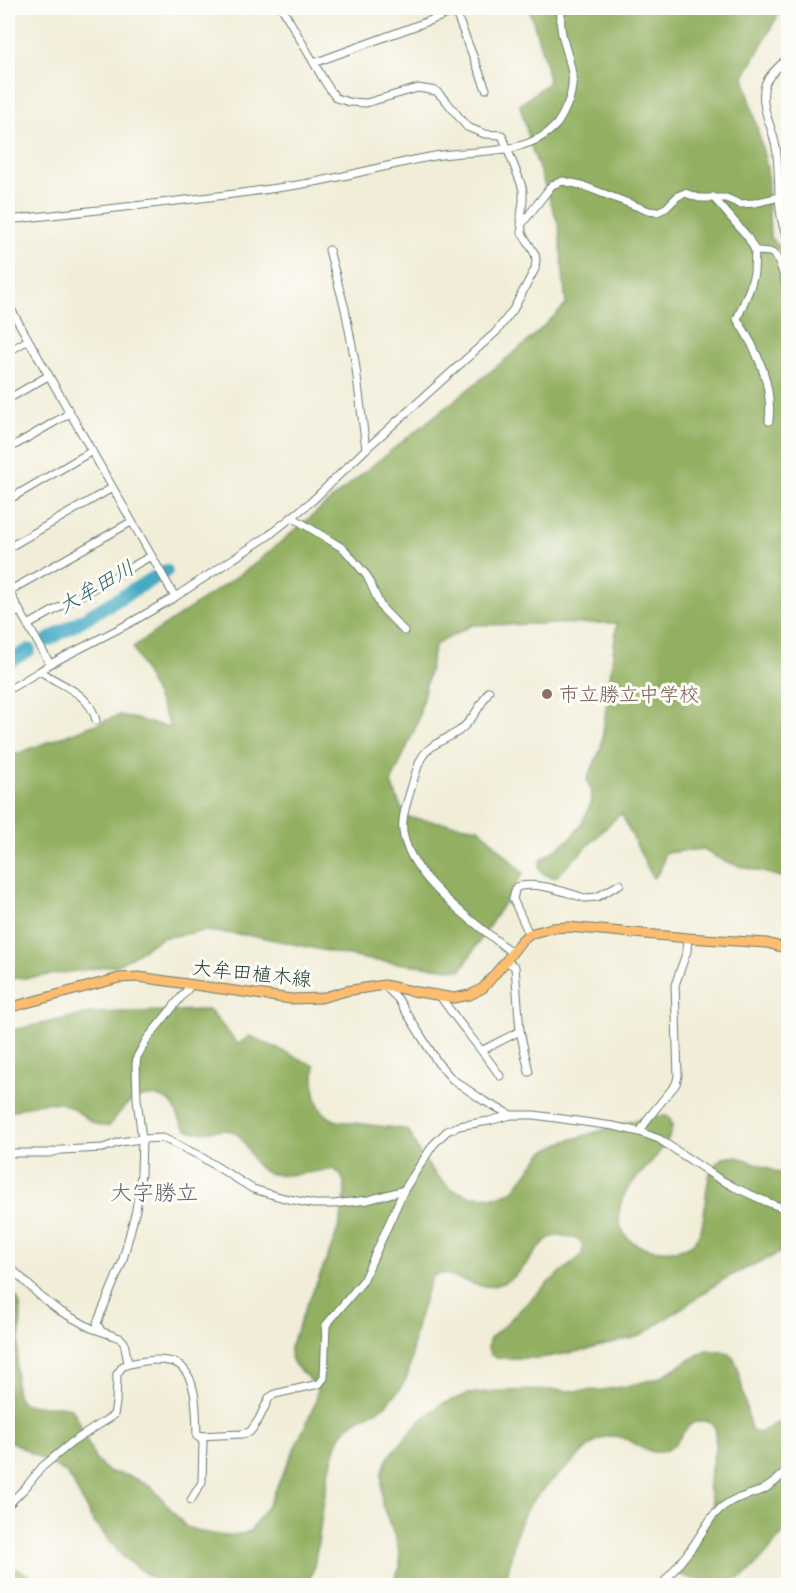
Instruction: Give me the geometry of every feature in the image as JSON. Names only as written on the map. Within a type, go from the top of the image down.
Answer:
[{"type":"main road","points":[[530,934],[552,928],[568,927],[767,943],[789,949]]},
{"type":"main road","name":"大牟田植木線","points":[[8,1008],[119,978],[138,976],[291,999],[321,998],[345,991],[384,985],[454,998],[470,995],[483,988],[521,941],[530,934]]},
{"type":"street","points":[[8,690],[50,664],[175,597],[292,517],[496,332],[512,312],[535,270],[535,254],[522,233],[523,190],[502,135],[485,134],[467,127],[436,91],[418,88],[366,103],[349,102],[336,98],[282,8]]},
{"type":"street","points":[[8,220],[296,186],[437,156],[508,149],[530,142],[556,125],[571,96],[572,67],[562,41],[562,8]]},
{"type":"street","points":[[314,63],[455,9],[486,89]]},
{"type":"street","points":[[789,57],[767,80],[764,105],[776,147],[782,223],[789,238]]},
{"type":"street","points":[[521,225],[552,185],[563,181],[581,185],[649,212],[657,212],[666,208],[678,196],[685,193],[699,198],[726,198],[740,204],[780,197]]},
{"type":"street","points":[[713,197],[747,236],[755,250],[754,273],[737,318],[762,366],[769,388],[769,422]]},
{"type":"street","points":[[329,250],[345,309],[355,361],[366,449]]},
{"type":"street","points":[[755,250],[771,252],[775,256],[782,270],[789,298]]},
{"type":"street","points":[[8,304],[175,597]]},
{"type":"street","points":[[8,352],[28,340]]},
{"type":"street","points":[[8,399],[48,376]]},
{"type":"street","points":[[8,449],[65,416],[69,411]]},
{"type":"street","points":[[8,500],[92,451]]},
{"type":"street","points":[[8,548],[112,488]]},
{"type":"street","points":[[292,517],[344,549],[367,576],[381,607],[404,631]]},
{"type":"street","points":[[50,664],[8,590],[131,522]]},
{"type":"street","points":[[28,625],[151,556]]},
{"type":"street","points":[[8,617],[19,611]]},
{"type":"street","points":[[40,671],[78,693],[94,713],[96,720]]},
{"type":"street","points":[[489,691],[467,724],[432,746],[422,757],[403,819],[404,836],[410,853],[427,879],[439,893],[509,957],[515,967],[520,1031],[529,1072]]},
{"type":"street","points":[[530,934],[513,899],[516,887],[542,886],[591,898],[620,884]]},
{"type":"street","points":[[640,1132],[676,1084],[678,1076],[675,985],[687,951],[688,938]]},
{"type":"street","points":[[101,1331],[97,1323],[122,1263],[136,1210],[141,1174],[142,1139],[137,1098],[137,1057],[147,1040],[191,985]]},
{"type":"street","points":[[384,985],[398,999],[438,1063],[452,1079],[484,1101],[511,1114]]},
{"type":"street","points":[[440,996],[456,1020],[483,1050],[500,1076]]},
{"type":"street","points":[[483,1050],[520,1031]]},
{"type":"street","points":[[197,1436],[250,1432],[269,1398],[275,1394],[319,1384],[324,1378],[326,1325],[363,1281],[404,1190],[433,1145],[447,1131],[459,1126],[489,1121],[511,1114],[613,1126],[640,1132],[659,1138],[734,1187],[789,1210]]},
{"type":"street","points":[[8,1153],[49,1153],[61,1150],[103,1148],[120,1142],[163,1138],[198,1155],[253,1190],[302,1202],[333,1204],[368,1200],[404,1190]]},
{"type":"street","points":[[8,1265],[58,1310],[91,1328],[120,1338],[124,1342],[128,1364]]},
{"type":"street","points":[[8,1505],[42,1467],[71,1443],[114,1415],[117,1374],[123,1365],[139,1361],[166,1360],[182,1366],[190,1380],[196,1403],[197,1436],[203,1441],[202,1482],[191,1500]]},
{"type":"street","points":[[662,1586],[712,1517],[722,1507],[733,1500],[763,1490],[789,1468]]},
{"type":"green space","points":[[529,8],[782,8],[744,77],[767,167],[770,237],[788,256],[788,879],[733,864],[703,849],[664,853],[662,867],[653,878],[621,813],[556,877],[542,873],[541,860],[571,838],[581,825],[592,801],[587,780],[601,748],[617,623],[472,625],[435,645],[417,724],[391,783],[405,817],[479,828],[523,873],[461,970],[369,960],[256,936],[204,931],[161,938],[118,965],[8,979],[8,757],[120,715],[171,728],[133,647],[252,566],[368,469],[525,344],[566,305],[559,226],[531,146],[520,105],[549,82]]},
{"type":"green space","points":[[209,1010],[238,1044],[250,1036],[315,1066],[316,1099],[323,1112],[329,1117],[337,1121],[404,1129],[410,1133],[420,1155],[437,1176],[451,1189],[470,1196],[497,1197],[512,1192],[543,1152],[560,1143],[649,1116],[667,1116],[672,1123],[671,1133],[666,1143],[632,1183],[621,1202],[620,1223],[629,1239],[647,1248],[660,1250],[681,1249],[696,1240],[701,1228],[711,1172],[717,1162],[734,1157],[788,1176],[788,1249],[726,1278],[640,1336],[541,1358],[496,1358],[490,1354],[489,1340],[548,1283],[581,1256],[583,1249],[578,1240],[567,1236],[549,1238],[515,1276],[497,1285],[479,1286],[454,1276],[438,1274],[434,1276],[428,1286],[417,1323],[405,1381],[385,1405],[346,1429],[337,1444],[327,1480],[314,1565],[306,1585],[161,1585],[124,1558],[92,1520],[65,1472],[8,1440],[8,1292],[17,1298],[20,1310],[16,1383],[17,1394],[21,1401],[38,1406],[71,1408],[95,1459],[110,1472],[129,1476],[151,1486],[186,1527],[225,1536],[239,1535],[250,1531],[269,1504],[316,1402],[317,1388],[295,1365],[290,1354],[290,1347],[337,1230],[345,1191],[342,1177],[332,1169],[288,1175],[271,1174],[264,1171],[256,1164],[237,1134],[225,1130],[199,1132],[187,1129],[173,1105],[164,1098],[147,1096],[130,1102],[109,1126],[94,1123],[65,1104],[40,1103],[8,1113],[8,1031],[91,1013]]},
{"type":"green space","points":[[706,1350],[726,1352],[734,1359],[738,1368],[751,1431],[759,1433],[788,1417],[788,1527],[752,1570],[740,1578],[716,1582],[679,1575],[684,1552],[713,1505],[708,1486],[716,1430],[711,1422],[701,1421],[689,1426],[671,1448],[664,1451],[644,1449],[625,1439],[612,1436],[601,1438],[589,1446],[542,1490],[526,1510],[516,1537],[505,1585],[391,1585],[400,1568],[400,1557],[382,1504],[382,1473],[388,1458],[421,1420],[442,1404],[468,1394],[500,1391],[602,1390],[628,1386],[659,1378]]},
{"type":"green space","points":[[8,1565],[50,1585],[8,1585]]},
{"type":"waterway","name":"大牟田川","points":[[48,640],[166,571]]},
{"type":"waterway","name":"大牟田川","points":[[8,662],[29,650]]},
{"type":"place","name":"市立勝立中学校","points":[[547,694]]},
{"type":"district","name":"大字勝立","points":[[154,1192]]}]
